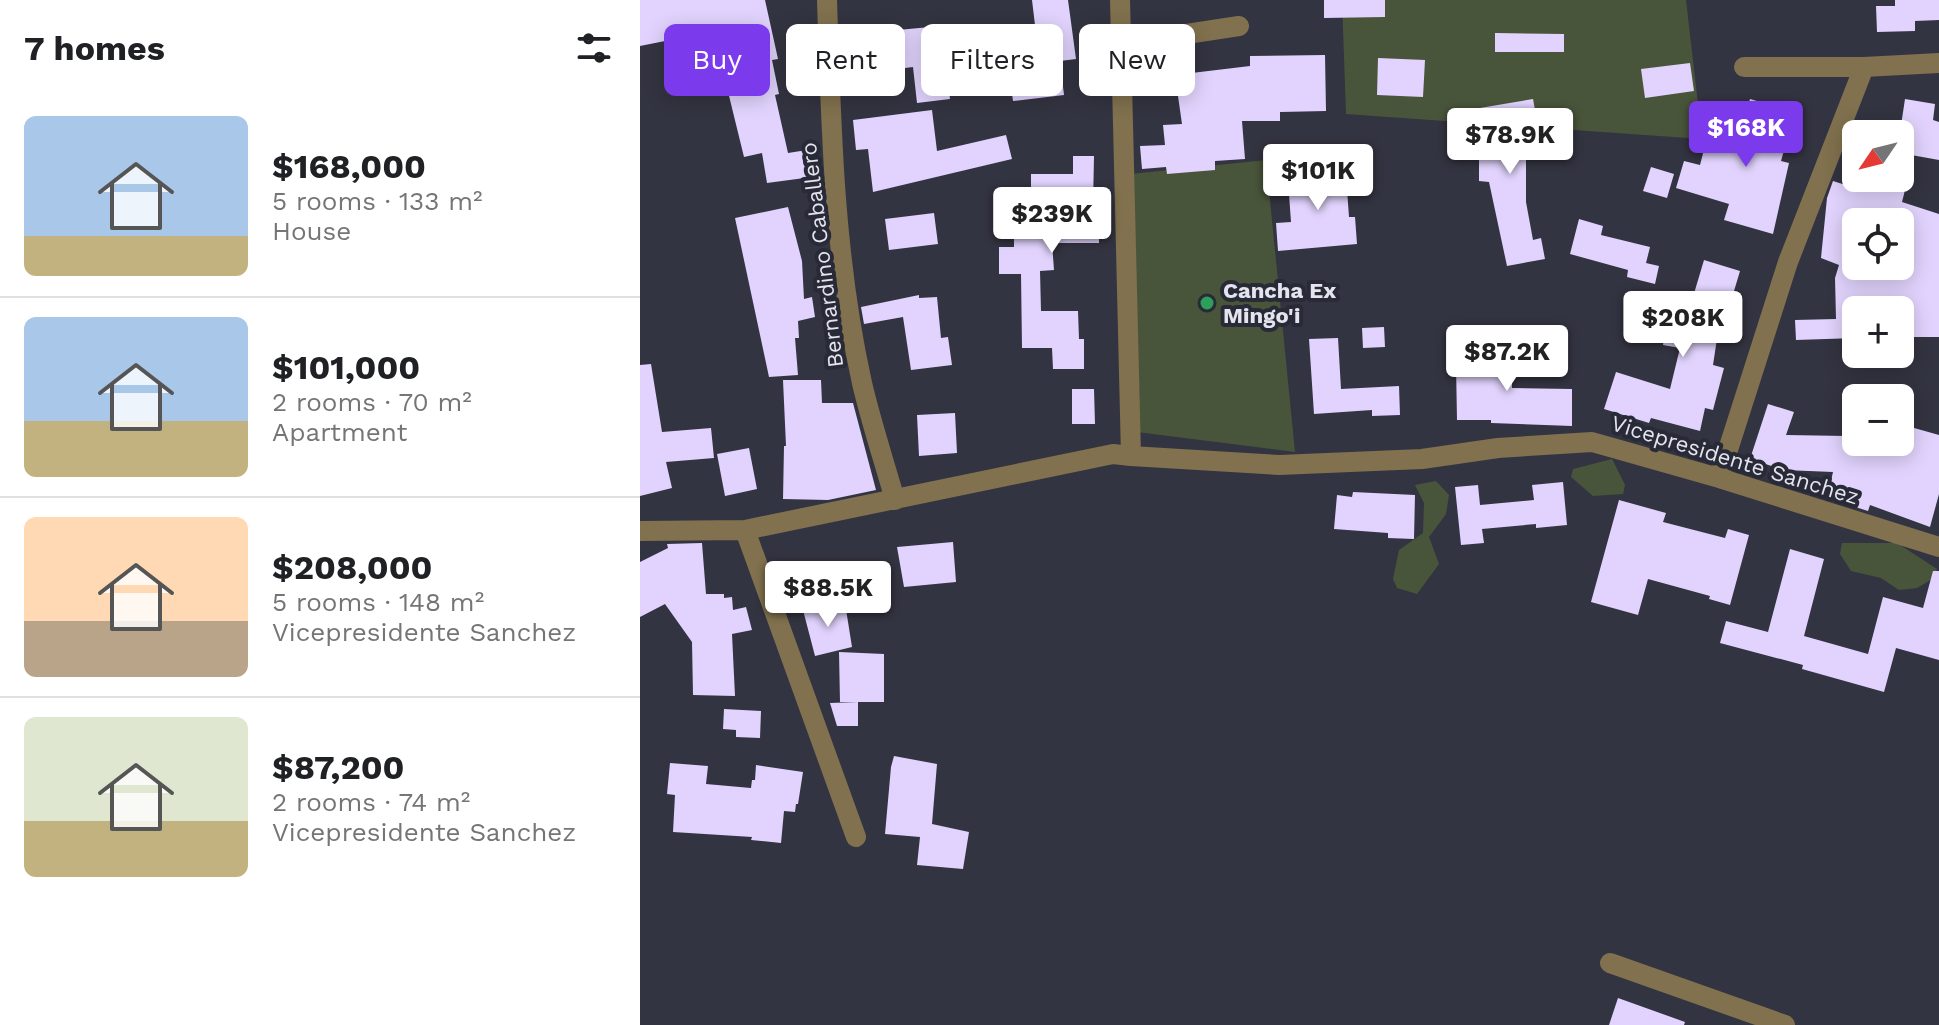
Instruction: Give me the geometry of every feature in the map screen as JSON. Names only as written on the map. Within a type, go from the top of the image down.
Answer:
[{"type":"street","name":"Bernardino Caballero","points":[[827,0],[832,164],[847,298],[862,383],[895,500]]},
{"type":"street","points":[[1120,0],[1121,24]]},
{"type":"street","points":[[1195,33],[1239,26]]},
{"type":"street","points":[[1744,67],[1864,67],[1939,63]]},
{"type":"street","points":[[1719,478],[1788,262],[1864,67]]},
{"type":"street","points":[[1122,96],[1131,456]]},
{"type":"street","name":"Vicepresidente Sanchez","points":[[640,531],[745,530],[1113,454],[1279,465],[1448,457],[1498,448],[1592,442],[1939,547]]},
{"type":"street","points":[[745,530],[856,837]]},
{"type":"street","points":[[1610,963],[1785,1025]]},
{"type":"green space","points":[[1342,0],[1686,0],[1702,139],[1346,114]]},
{"type":"green space","name":"Cancha Ex Mingo'i","points":[[1266,160],[1295,452],[1137,432],[1131,174]]},
{"type":"green space","points":[[1612,459],[1625,485],[1623,494],[1593,496],[1571,477],[1573,469]]},
{"type":"green space","points":[[1436,481],[1449,495],[1446,514],[1429,537],[1439,564],[1417,594],[1397,588],[1393,579],[1399,550],[1423,533],[1424,503],[1415,485]]},
{"type":"green space","points":[[1842,543],[1897,543],[1937,569],[1934,578],[1917,588],[1899,590],[1881,578],[1851,571],[1840,554]]},
{"type":"building","points":[[640,0],[765,0],[778,59],[772,60],[779,94],[775,95],[788,153],[807,150],[812,177],[767,183],[762,153],[744,157],[729,96],[770,96],[770,24],[664,24],[664,41],[640,46]]},
{"type":"building","points":[[1032,0],[1068,0],[1076,59],[1063,61],[1063,24],[1035,24]]},
{"type":"building","points":[[1324,0],[1385,0],[1385,17],[1324,18]]},
{"type":"building","points":[[1895,0],[1939,0],[1939,20],[1915,21],[1915,31],[1877,32],[1876,6],[1895,6]]},
{"type":"building","points":[[921,28],[921,96],[950,96],[950,99],[917,103],[913,67],[905,68],[905,29]]},
{"type":"building","points":[[1495,33],[1564,34],[1564,52],[1495,52]]},
{"type":"building","points":[[1325,55],[1326,111],[1280,112],[1280,121],[1242,121],[1245,159],[1215,161],[1215,170],[1167,174],[1166,167],[1142,169],[1140,146],[1165,145],[1163,125],[1182,124],[1178,96],[1195,96],[1195,73],[1250,66],[1250,56]]},
{"type":"building","points":[[1378,58],[1425,60],[1423,97],[1377,95]]},
{"type":"building","points":[[1690,63],[1694,91],[1645,98],[1641,69]]},
{"type":"building","points":[[1012,96],[1056,96],[1013,101]]},
{"type":"building","points":[[1533,99],[1538,126],[1526,128],[1526,202],[1533,240],[1541,238],[1545,259],[1507,266],[1489,182],[1479,181],[1479,138],[1486,138],[1480,108]]},
{"type":"building","points":[[1750,99],[1795,112],[1781,161],[1789,163],[1773,234],[1724,220],[1729,204],[1676,188],[1684,161],[1700,165],[1706,142],[1735,151]]},
{"type":"building","points":[[1905,99],[1935,104],[1933,120],[1939,122],[1939,160],[1914,156],[1914,120],[1902,120]]},
{"type":"building","points":[[932,110],[937,151],[1006,135],[1012,159],[873,192],[868,149],[856,150],[853,120]]},
{"type":"building","points":[[1073,156],[1094,156],[1093,206],[1099,206],[1099,243],[1052,243],[1054,270],[1040,271],[1041,311],[1078,311],[1079,339],[1084,339],[1084,369],[1053,369],[1052,348],[1022,348],[1021,274],[999,274],[999,247],[1014,247],[1014,207],[1031,207],[1031,174],[1073,174]]},
{"type":"building","points":[[1334,162],[1335,176],[1346,175],[1349,217],[1355,217],[1357,244],[1278,251],[1276,223],[1291,222],[1288,180],[1310,178],[1308,164]]},
{"type":"building","points":[[1651,167],[1674,174],[1667,198],[1643,191]]},
{"type":"building","points":[[1833,181],[1842,184],[1842,192],[1904,192],[1902,202],[1939,214],[1939,337],[1914,337],[1914,296],[1842,296],[1842,338],[1796,340],[1795,320],[1836,319],[1835,278],[1839,265],[1821,258],[1827,198]]},
{"type":"building","points":[[788,207],[802,261],[804,299],[812,297],[815,317],[798,321],[799,338],[795,338],[798,375],[769,377],[735,218]]},
{"type":"building","points":[[934,213],[938,244],[889,250],[885,219]]},
{"type":"building","points":[[1579,219],[1603,226],[1601,235],[1650,247],[1646,263],[1659,266],[1655,284],[1627,277],[1628,270],[1570,254]]},
{"type":"building","points":[[1704,260],[1740,271],[1731,301],[1723,299],[1713,365],[1724,368],[1713,410],[1705,408],[1700,431],[1651,418],[1649,423],[1604,409],[1616,372],[1670,389],[1680,348],[1663,345],[1669,304],[1690,307]]},
{"type":"building","points":[[919,295],[919,298],[937,297],[941,338],[948,337],[952,365],[911,370],[903,317],[864,324],[861,307]]},
{"type":"building","points":[[1384,327],[1385,347],[1363,348],[1362,328]]},
{"type":"building","points":[[1489,335],[1512,335],[1512,388],[1572,389],[1572,426],[1457,420],[1456,365],[1488,364]]},
{"type":"building","points":[[1338,338],[1341,389],[1399,386],[1400,415],[1372,416],[1372,410],[1314,414],[1309,339]]},
{"type":"building","points":[[651,364],[662,432],[711,428],[714,458],[666,462],[672,488],[640,496],[640,365]]},
{"type":"building","points":[[783,380],[821,380],[822,403],[853,403],[876,490],[828,500],[783,499],[786,446]]},
{"type":"building","points":[[1072,389],[1094,389],[1095,424],[1072,424]]},
{"type":"building","points":[[1768,404],[1794,412],[1786,435],[1842,436],[1842,456],[1914,456],[1914,428],[1939,435],[1939,494],[1930,527],[1870,505],[1868,511],[1827,498],[1833,472],[1784,470],[1750,459]]},
{"type":"building","points":[[955,413],[957,453],[919,456],[917,415]]},
{"type":"building","points":[[749,448],[757,489],[725,496],[717,454]]},
{"type":"building","points":[[1563,482],[1567,525],[1536,528],[1536,524],[1482,529],[1484,543],[1461,545],[1455,487],[1478,485],[1480,505],[1534,500],[1532,485]]},
{"type":"building","points":[[1353,492],[1415,495],[1414,539],[1388,538],[1388,533],[1334,529],[1337,495],[1352,497]]},
{"type":"building","points":[[1619,500],[1666,513],[1663,522],[1725,538],[1728,529],[1749,535],[1730,605],[1709,599],[1710,596],[1648,579],[1638,615],[1591,602]]},
{"type":"building","points":[[953,542],[956,582],[904,587],[897,547]]},
{"type":"building","points":[[702,543],[706,594],[732,597],[733,610],[746,607],[752,630],[732,634],[735,696],[693,695],[692,642],[665,604],[640,617],[640,562],[668,548],[667,544]]},
{"type":"building","points":[[1790,549],[1824,559],[1804,636],[1868,654],[1883,597],[1923,608],[1933,571],[1939,571],[1939,660],[1896,648],[1884,692],[1802,669],[1803,665],[1720,643],[1726,621],[1768,632]]},
{"type":"building","points":[[845,603],[852,647],[815,656],[803,610]]},
{"type":"building","points":[[839,652],[884,654],[884,702],[840,702]]},
{"type":"building","points":[[858,702],[858,726],[837,726],[830,703]]},
{"type":"building","points":[[724,709],[761,711],[760,738],[736,737],[736,730],[723,729]]},
{"type":"building","points":[[894,756],[937,764],[932,824],[969,832],[963,869],[917,865],[920,837],[885,834]]},
{"type":"building","points":[[670,763],[708,766],[706,784],[751,788],[756,765],[803,772],[795,812],[784,811],[781,843],[751,840],[752,837],[673,832],[675,795],[667,794]]},
{"type":"building","points":[[1618,998],[1685,1022],[1684,1025],[1609,1025]]},
{"type":"place","name":"Cancha Ex Mingo'i","points":[[1207,303]]}]
